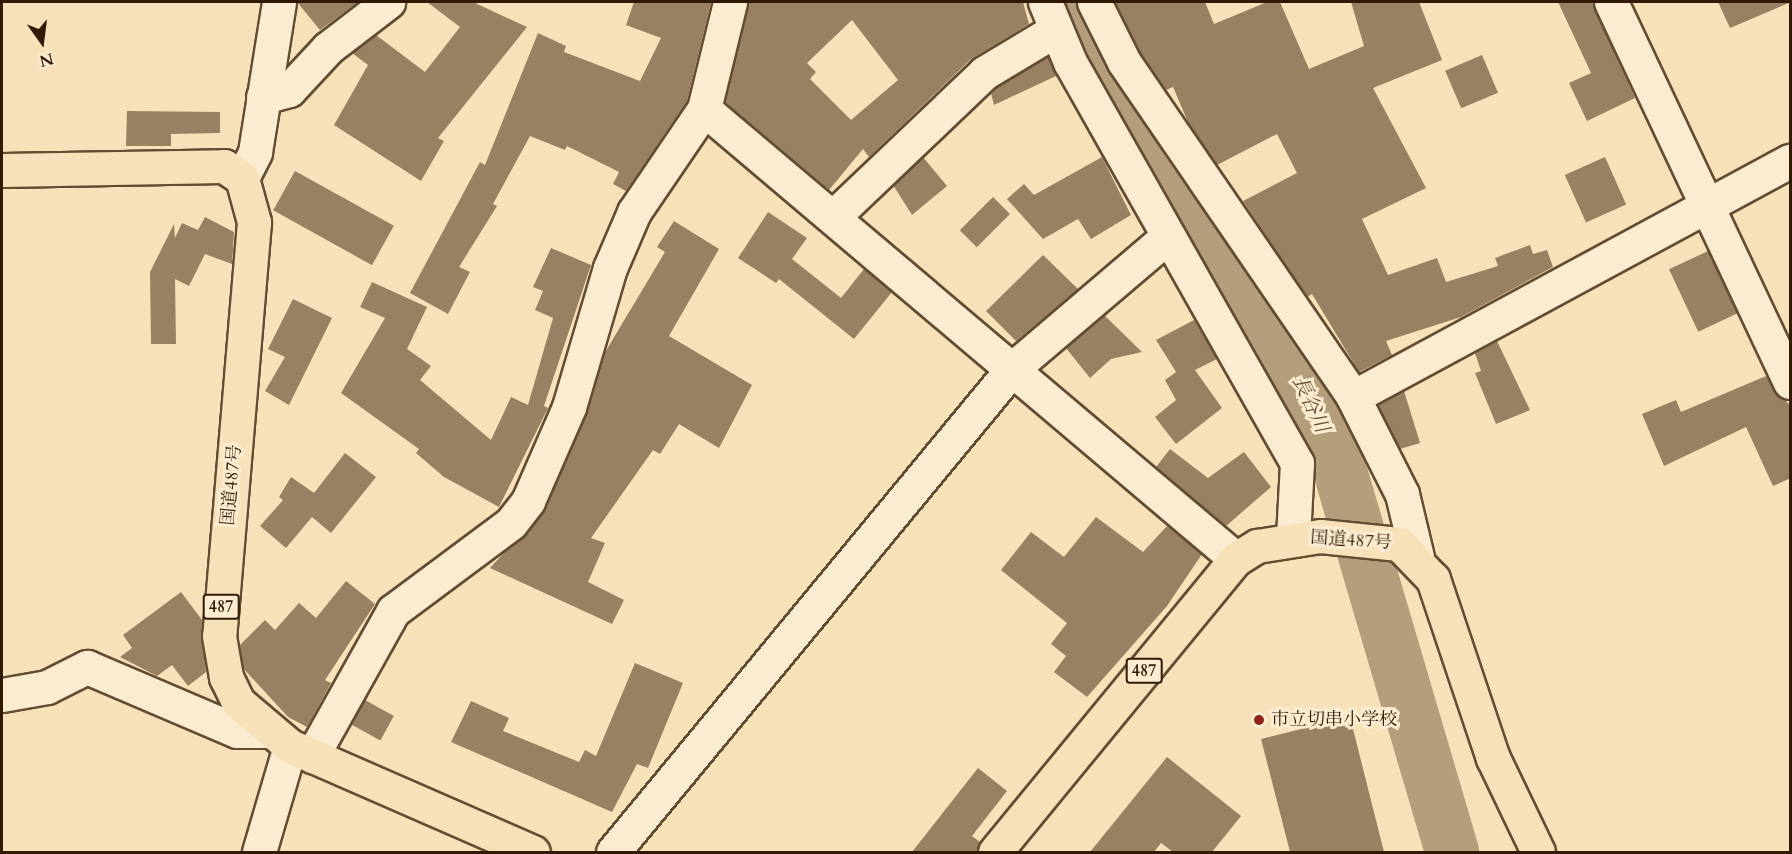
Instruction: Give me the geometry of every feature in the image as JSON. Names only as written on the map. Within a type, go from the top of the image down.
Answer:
[{"type":"highway","points":[[2,170],[224,166],[242,178]]},
{"type":"highway","name":"国道487号","points":[[242,178],[254,222],[219,636],[226,677],[238,702],[290,744],[533,852]]},
{"type":"highway","name":"国道487号","points":[[995,852],[1236,559],[1257,546],[1307,537],[1408,550],[1433,579],[1493,758],[1538,852]]},
{"type":"street","points":[[242,178],[255,152],[279,2]]},
{"type":"street","points":[[263,97],[289,90],[328,48],[388,2]]},
{"type":"street","points":[[259,852],[290,744],[393,611],[511,523],[528,501],[569,407],[610,268],[634,212],[704,109],[730,2]]},
{"type":"street","points":[[1094,2],[1124,62],[1353,397],[1402,494],[1408,550]]},
{"type":"street","points":[[1611,2],[1709,204],[1791,382]]},
{"type":"street","points":[[832,217],[984,73],[1050,16],[1167,237],[1260,390],[1297,463],[1307,537]]},
{"type":"street","points":[[704,109],[1236,559]]},
{"type":"street","points":[[1353,397],[1791,161]]},
{"type":"street","points":[[613,852],[1012,369],[1167,237]]},
{"type":"street","points":[[2,695],[47,687],[87,667],[237,732],[290,744]]},
{"type":"building","points":[[297,2],[358,2],[320,30]]},
{"type":"building","points":[[427,2],[473,2],[527,27],[438,138],[444,141],[421,181],[334,125],[368,65],[352,53],[376,35],[425,72],[460,27]]},
{"type":"building","points":[[634,2],[711,2],[687,101],[626,191],[613,184],[619,172],[567,146],[565,150],[530,136],[493,204],[497,206],[459,267],[470,272],[448,314],[410,293],[480,162],[485,165],[538,33],[566,46],[564,52],[640,81],[661,38],[626,25]]},
{"type":"building","points":[[748,2],[1023,2],[1029,24],[971,59],[869,157],[863,149],[829,190],[725,102]],"holes":[[[852,20],[898,80],[851,120],[810,79],[816,72],[807,63]]]},
{"type":"building","points":[[1115,2],[1205,2],[1214,24],[1267,2],[1280,2],[1309,69],[1364,46],[1351,2],[1419,2],[1442,60],[1373,88],[1426,188],[1362,219],[1388,275],[1437,258],[1446,282],[1498,266],[1495,258],[1530,245],[1533,254],[1547,250],[1553,267],[1461,317],[1386,341],[1392,355],[1359,372],[1312,294],[1307,297],[1243,201],[1297,173],[1277,134],[1217,165],[1188,122],[1173,87],[1166,90],[1140,52]]},
{"type":"building","points":[[1558,2],[1592,2],[1635,98],[1587,121],[1569,83],[1591,73]]},
{"type":"building","points":[[1718,2],[1791,2],[1730,28]]},
{"type":"building","points":[[1482,55],[1498,93],[1461,108],[1445,71]]},
{"type":"building","points":[[1048,57],[1056,76],[994,105],[991,93],[995,88]]},
{"type":"building","points":[[127,111],[220,112],[220,133],[171,134],[171,146],[126,146]]},
{"type":"building","points":[[923,157],[947,186],[912,215],[893,185]]},
{"type":"building","points":[[1102,157],[1131,215],[1091,239],[1078,219],[1043,239],[1007,199],[1024,184],[1034,195]]},
{"type":"building","points":[[1605,157],[1626,205],[1586,222],[1565,175]]},
{"type":"building","points":[[295,171],[394,226],[372,265],[273,210]]},
{"type":"building","points":[[993,197],[1010,214],[977,247],[960,230]]},
{"type":"building","points":[[768,212],[807,238],[792,259],[841,298],[864,269],[892,292],[854,339],[779,279],[776,283],[738,258]]},
{"type":"building","points":[[205,217],[234,232],[232,264],[205,254],[189,286],[175,279],[176,344],[151,344],[150,272],[174,224],[175,238],[182,223],[198,230]]},
{"type":"building","points":[[674,221],[719,249],[669,336],[752,385],[719,448],[679,424],[660,454],[653,450],[591,538],[605,543],[588,582],[624,600],[612,624],[490,568],[545,508],[586,414],[604,354],[665,252],[657,247]]},
{"type":"building","points":[[551,248],[591,265],[544,406],[548,408],[499,507],[444,477],[416,453],[419,449],[341,393],[385,318],[360,307],[372,282],[427,307],[407,349],[431,366],[420,380],[491,440],[511,397],[528,405],[553,318],[535,310],[543,291],[533,287]]},
{"type":"building","points":[[1708,251],[1737,314],[1698,332],[1669,269]]},
{"type":"building","points":[[1043,255],[1078,289],[1016,341],[986,311]]},
{"type":"building","points":[[293,299],[332,318],[289,405],[265,391],[285,357],[268,349]]},
{"type":"building","points":[[1104,315],[1142,352],[1111,359],[1090,378],[1066,348]]},
{"type":"building","points":[[1194,320],[1217,359],[1195,370],[1222,408],[1176,444],[1155,417],[1176,400],[1165,380],[1176,372],[1156,340]]},
{"type":"building","points":[[1497,341],[1530,410],[1496,424],[1475,373],[1481,371],[1475,353]]},
{"type":"building","points":[[1766,376],[1791,407],[1791,478],[1773,486],[1746,427],[1664,466],[1642,414],[1676,400],[1681,412]]},
{"type":"building","points":[[1404,391],[1420,443],[1400,449],[1378,405]]},
{"type":"building","points":[[1170,449],[1208,478],[1244,452],[1271,487],[1226,526],[1156,467]]},
{"type":"building","points":[[345,453],[376,477],[331,533],[312,517],[286,548],[260,526],[283,500],[279,497],[291,477],[314,493]]},
{"type":"building","points":[[1096,517],[1143,552],[1167,526],[1202,554],[1167,606],[1087,697],[1054,672],[1066,656],[1051,644],[1067,623],[1001,570],[1031,532],[1064,557]]},
{"type":"building","points":[[346,581],[375,604],[325,680],[331,683],[307,727],[288,717],[243,668],[240,645],[265,620],[275,630],[299,603],[316,618]]},
{"type":"building","points":[[181,592],[202,620],[206,672],[188,686],[172,665],[157,676],[120,657],[132,648],[123,635]]},
{"type":"building","points":[[635,663],[683,683],[648,768],[637,764],[612,812],[451,742],[471,701],[509,718],[503,731],[579,762],[585,750],[596,756]]},
{"type":"building","points":[[365,700],[394,716],[380,740],[351,724]]},
{"type":"building","points":[[1350,717],[1384,852],[1290,852],[1261,739]]},
{"type":"building","points":[[1167,757],[1241,816],[1212,852],[1173,852],[1161,843],[1154,852],[1090,852]]},
{"type":"building","points":[[978,768],[1007,791],[972,836],[980,842],[977,852],[912,852]]},
{"type":"waterway","name":"長谷川","points":[[1068,2],[1079,30],[1300,377],[1338,464],[1452,852]]},
{"type":"place","name":"市立切串小学校","points":[[1259,720]]}]
